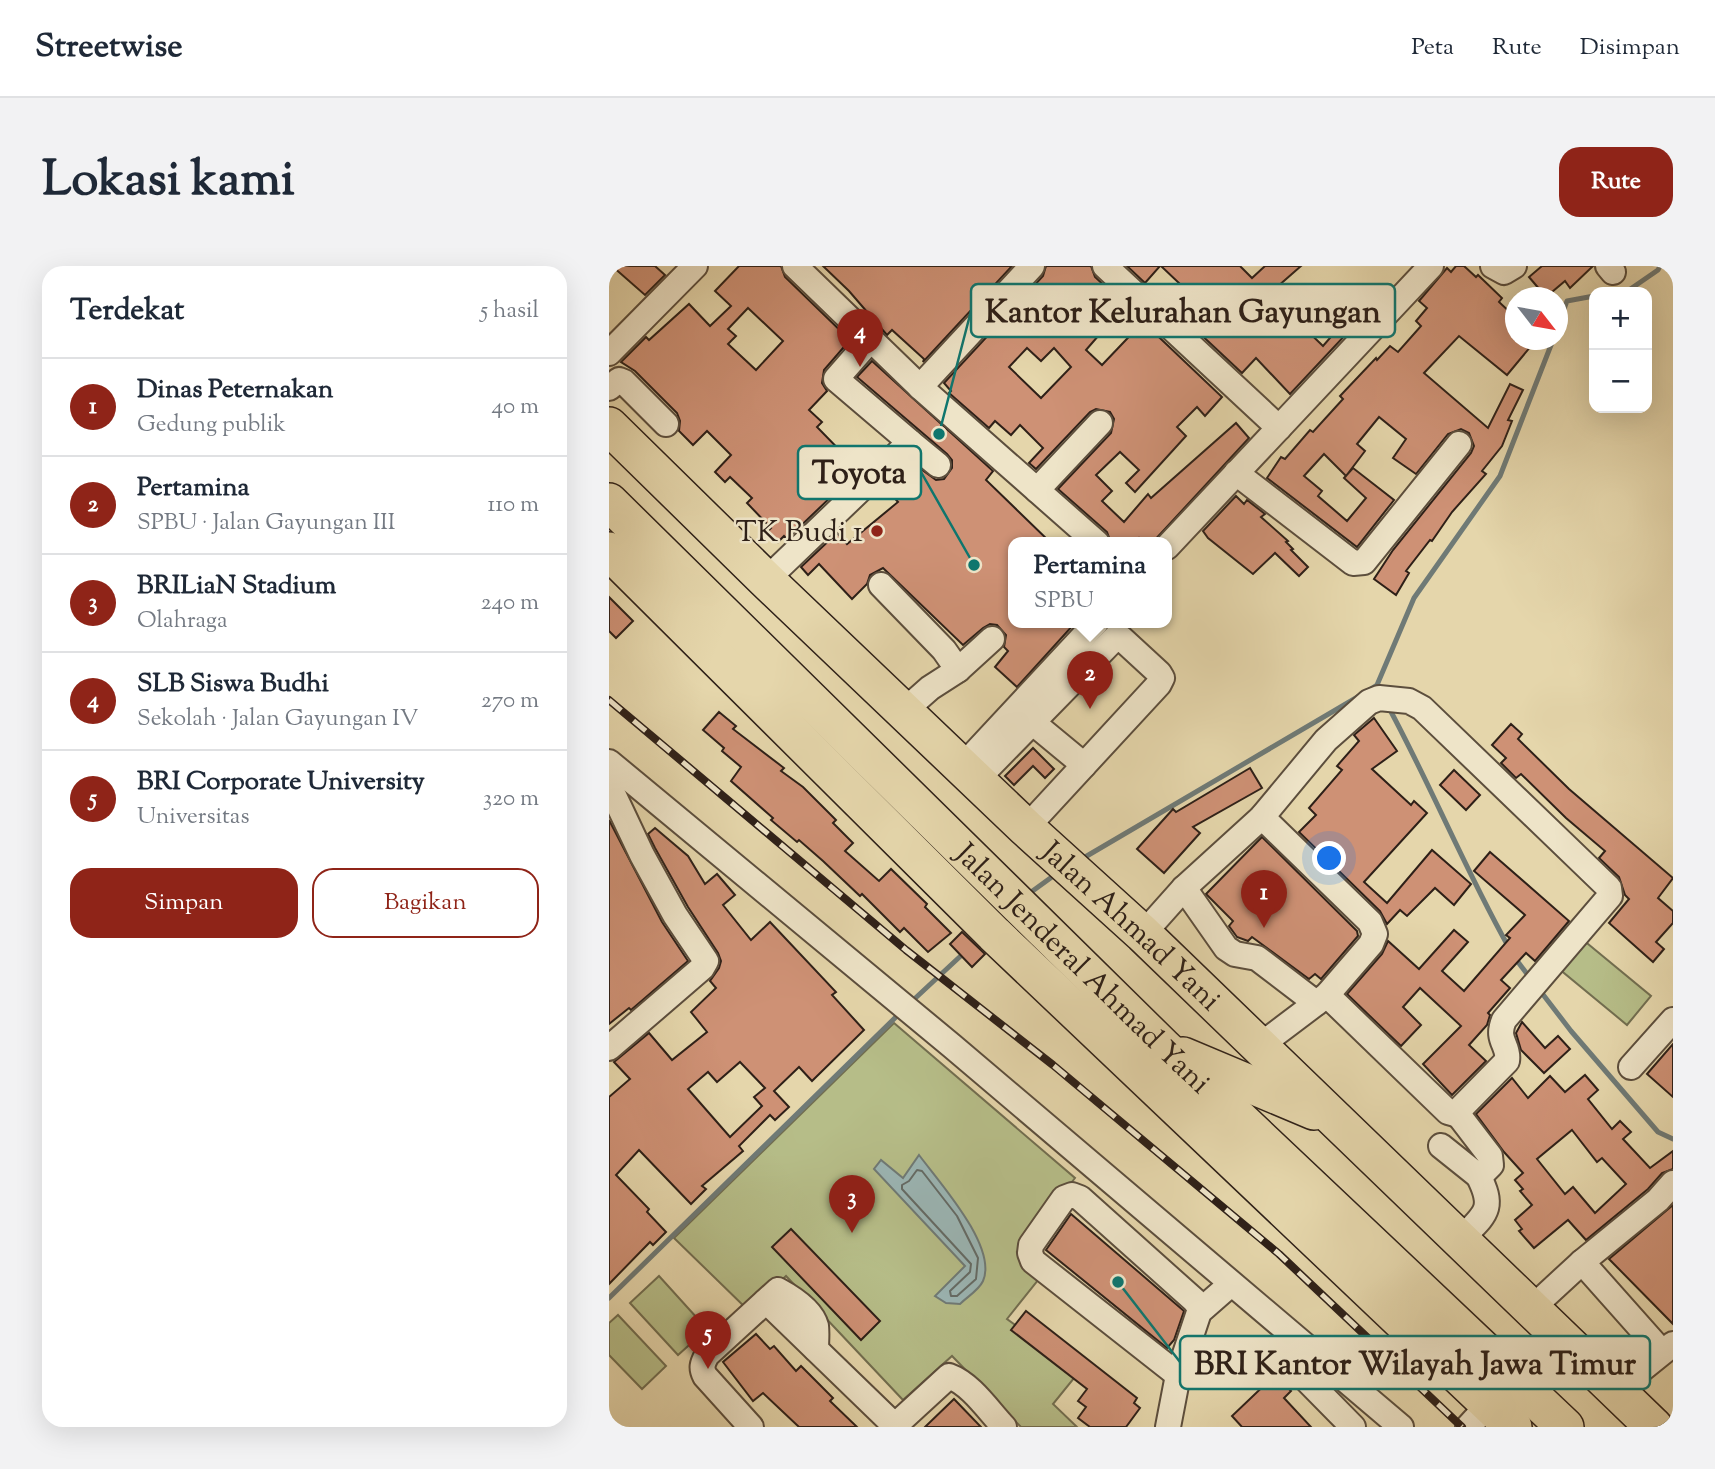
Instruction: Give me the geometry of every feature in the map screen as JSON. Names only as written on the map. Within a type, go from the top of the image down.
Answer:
[{"type":"highway","name":"Jalan Ahmad Yani","points":[[609,426],[766,580],[1143,934],[1654,1427]]},
{"type":"highway","points":[[639,455],[673,566]]},
{"type":"highway","name":"Jalan Jenderal Ahmad Yani","points":[[609,502],[1163,1047],[1565,1427]]},
{"type":"highway","name":"Jalan Jenderal Ahmad Yani","points":[[609,551],[994,934],[1490,1419]]},
{"type":"highway","points":[[1163,1047],[1333,1119]]},
{"type":"street","points":[[609,352],[695,266]]},
{"type":"street","points":[[795,266],[920,387],[1090,537]]},
{"type":"street","points":[[920,387],[1032,266]]},
{"type":"street","points":[[1105,266],[1279,428]]},
{"type":"street","points":[[1172,542],[1431,266]]},
{"type":"street","points":[[1493,266],[1504,272],[1514,266]]},
{"type":"street","points":[[871,339],[836,379],[938,466]]},
{"type":"street","points":[[609,388],[619,380],[624,382],[666,424]]},
{"type":"street","points":[[1037,490],[1100,423]]},
{"type":"street","points":[[766,580],[910,442]]},
{"type":"street","points":[[1236,473],[1353,563],[1359,564],[1364,562],[1458,444]]},
{"type":"street","points":[[881,585],[944,650],[958,670]]},
{"type":"street","points":[[969,773],[1092,628]]},
{"type":"street","points":[[969,773],[1032,722],[1116,636],[1121,638],[1162,678],[1084,765],[1040,840]]},
{"type":"street","points":[[904,711],[930,688],[958,670],[992,639]]},
{"type":"street","points":[[1143,934],[1184,888],[1262,817],[1326,740],[1369,702],[1380,698],[1409,701],[1422,708],[1610,891],[1610,896],[1504,1020],[1500,1030],[1501,1041],[1508,1055],[1506,1063],[1457,1113]]},
{"type":"street","points":[[1032,722],[1084,765]]},
{"type":"street","points":[[612,775],[952,1046],[1401,1427]]},
{"type":"street","points":[[609,1048],[702,968],[706,961],[662,891],[612,775]]},
{"type":"street","points":[[1258,1047],[1322,999],[1371,944],[1375,934],[1370,922],[1262,817]]},
{"type":"street","points":[[1184,888],[1226,948],[1235,954],[1258,958],[1322,999],[1448,1112],[1457,1113],[1490,1156],[1490,1168],[1478,1175]]},
{"type":"street","points":[[1631,1067],[1673,1020]]},
{"type":"street","points":[[1441,1146],[1469,1171],[1478,1175],[1488,1194],[1488,1204],[1481,1218],[1460,1240]]},
{"type":"street","points":[[1531,1309],[1582,1262],[1658,1200],[1673,1183]]},
{"type":"street","points":[[1168,1427],[1178,1375],[1199,1306],[1080,1198],[1072,1195],[1064,1198],[1031,1245],[1033,1261],[1178,1375]]},
{"type":"street","points":[[1582,1262],[1668,1348],[1616,1390]]},
{"type":"street","points":[[1199,1312],[1231,1284]]},
{"type":"street","points":[[751,1427],[705,1376],[702,1364],[707,1355],[778,1290],[794,1300],[812,1318],[816,1326],[816,1349],[890,1421],[895,1423],[901,1420],[949,1376],[956,1378],[973,1393],[1004,1427]]},
{"type":"street","points":[[1293,1366],[1353,1427]]},
{"type":"green space","points":[[1582,939],[1651,996],[1627,1025],[1558,968]]},
{"type":"green space","points":[[894,1023],[1075,1178],[1017,1252],[1042,1275],[1007,1319],[1079,1372],[1053,1404],[1077,1427],[1021,1427],[952,1356],[903,1400],[786,1276],[749,1311],[674,1238]]},
{"type":"green space","points":[[659,1276],[707,1329],[678,1355],[630,1303]]},
{"type":"green space","points":[[618,1315],[666,1366],[642,1389],[609,1355],[609,1323]]},
{"type":"water","points":[[919,1155],[964,1215],[982,1251],[985,1267],[983,1281],[960,1304],[946,1303],[935,1296],[965,1266],[874,1169],[881,1160],[903,1178]]},
{"type":"building","points":[[612,266],[655,266],[665,275],[645,295]]},
{"type":"building","points":[[739,266],[781,266],[785,277],[850,340],[824,370],[822,383],[827,391],[809,410],[822,422],[817,427],[859,470],[787,539],[784,536],[778,542],[768,531],[771,528],[747,503],[752,498],[730,477],[725,482],[715,472],[731,455],[707,431],[693,445],[679,431],[677,413],[635,371],[621,362],[646,337],[649,340],[689,304],[710,326],[731,306],[715,291]],"holes":[[[748,308],[783,341],[756,370],[728,344],[736,336],[728,329]]]},
{"type":"building","points":[[823,266],[1012,266],[923,362],[924,359],[892,330],[887,335]]},
{"type":"building","points":[[1046,266],[1091,266],[1095,277],[1125,305],[1086,350],[1102,365],[1143,322],[1222,397],[1205,416],[1197,407],[1177,427],[1186,436],[1135,492],[1126,483],[1139,470],[1120,452],[1096,475],[1112,491],[1102,501],[1124,522],[1148,494],[1151,498],[1236,423],[1249,438],[1158,537],[1109,537],[1107,532],[1058,489],[1111,433],[1114,419],[1110,412],[1096,409],[1090,412],[1036,469],[1029,463],[1043,448],[1020,425],[1011,435],[995,421],[989,428],[949,393],[951,391],[944,383],[1043,276]],"holes":[[[1027,348],[1041,361],[1054,348],[1071,367],[1041,398],[1009,367]]]},
{"type":"building","points":[[1127,266],[1160,266],[1145,283]]},
{"type":"building","points":[[1161,266],[1240,266],[1252,278],[1265,266],[1301,266],[1269,294],[1323,346],[1343,323],[1350,330],[1290,394],[1256,358],[1242,373],[1164,300],[1180,284]]},
{"type":"building","points":[[1456,266],[1464,266],[1476,277],[1478,275],[1502,298],[1499,302],[1505,308],[1505,350],[1528,350],[1507,375],[1459,336],[1424,373],[1488,428],[1510,384],[1523,390],[1508,420],[1512,421],[1502,446],[1482,471],[1486,474],[1406,571],[1409,573],[1396,595],[1374,579],[1393,550],[1474,446],[1469,433],[1461,429],[1448,434],[1416,474],[1393,458],[1406,439],[1379,417],[1357,444],[1365,451],[1347,475],[1353,468],[1394,500],[1357,547],[1267,478],[1281,457],[1285,459],[1310,430],[1313,432],[1343,399],[1340,396],[1376,358],[1377,360],[1390,346],[1398,352],[1421,326],[1416,321],[1427,308],[1419,301],[1447,268],[1451,272]],"holes":[[[1324,454],[1346,476],[1344,478],[1366,498],[1347,521],[1318,496],[1322,491],[1304,476]]]},
{"type":"building","points":[[1542,266],[1593,266],[1570,288],[1565,281],[1558,287],[1538,287],[1529,277]]},
{"type":"building","points":[[1354,287],[1365,297],[1351,314],[1339,304]]},
{"type":"building","points":[[872,361],[993,471],[986,480],[1045,537],[1008,537],[1008,628],[1070,628],[1017,687],[995,667],[1008,651],[1004,647],[1006,635],[997,625],[990,624],[983,628],[963,645],[883,568],[870,575],[867,584],[852,599],[819,564],[808,575],[801,567],[837,533],[847,544],[898,502],[886,488],[914,464],[936,480],[944,479],[952,468],[952,460],[947,454],[857,377]]},
{"type":"building","points":[[1236,496],[1244,504],[1247,500],[1265,514],[1261,517],[1288,541],[1286,542],[1293,549],[1291,550],[1308,567],[1299,576],[1275,553],[1253,574],[1208,538],[1203,531]]},
{"type":"building","points":[[609,597],[633,621],[616,638],[609,631]]},
{"type":"building","points":[[719,712],[736,726],[733,729],[784,768],[781,771],[803,787],[836,820],[833,823],[853,843],[845,851],[879,881],[891,869],[927,904],[925,907],[951,933],[928,952],[904,928],[900,932],[862,894],[860,896],[799,840],[797,842],[771,820],[773,818],[731,781],[741,767],[703,730]]},
{"type":"building","points":[[1374,718],[1397,751],[1372,769],[1411,805],[1414,801],[1427,813],[1364,882],[1387,903],[1432,850],[1471,884],[1454,905],[1435,888],[1407,916],[1400,910],[1387,924],[1380,911],[1299,832],[1316,815],[1309,808],[1342,770],[1337,766],[1359,741],[1354,735]]},
{"type":"building","points":[[1511,724],[1522,734],[1518,739],[1569,789],[1673,878],[1658,898],[1673,911],[1673,923],[1656,942],[1664,949],[1653,962],[1609,923],[1629,899],[1619,877],[1599,858],[1605,851],[1521,774],[1516,778],[1501,763],[1506,758],[1492,745]]},
{"type":"building","points":[[1033,748],[1054,769],[1045,778],[1033,766],[1014,785],[1005,776]]},
{"type":"building","points":[[1250,768],[1262,788],[1193,827],[1200,833],[1164,873],[1137,849],[1173,809],[1176,812]]},
{"type":"building","points":[[1454,770],[1480,795],[1466,810],[1440,785]]},
{"type":"building","points":[[609,820],[662,922],[688,961],[631,1010],[629,1008],[609,1024]]},
{"type":"building","points":[[655,828],[688,856],[705,884],[717,874],[735,895],[723,905],[751,940],[770,922],[836,992],[832,995],[864,1030],[812,1081],[799,1067],[774,1091],[789,1107],[775,1120],[770,1115],[739,1146],[743,1151],[702,1186],[706,1189],[691,1204],[639,1150],[616,1175],[649,1209],[647,1212],[666,1232],[653,1245],[650,1242],[609,1284],[609,1097],[630,1079],[614,1062],[649,1033],[672,1060],[707,1032],[691,1012],[716,988],[710,981],[721,961],[648,834]],"holes":[[[740,1062],[765,1088],[754,1097],[762,1106],[730,1137],[688,1089],[708,1072],[717,1082]]]},
{"type":"building","points":[[1262,837],[1357,931],[1358,936],[1321,979],[1315,974],[1309,979],[1252,937],[1248,941],[1237,937],[1229,926],[1233,921],[1206,894]]},
{"type":"building","points":[[1490,852],[1569,921],[1535,961],[1526,953],[1501,980],[1510,988],[1488,1013],[1490,1015],[1487,1025],[1469,1045],[1486,1061],[1452,1095],[1423,1064],[1461,1026],[1420,988],[1403,1007],[1421,1025],[1401,1046],[1347,994],[1382,954],[1388,941],[1419,969],[1454,930],[1468,942],[1442,971],[1464,991],[1510,938],[1506,935],[1525,915],[1474,871]]},
{"type":"building","points":[[962,932],[985,954],[972,967],[950,944]]},
{"type":"building","points":[[1522,1022],[1545,1048],[1558,1036],[1570,1049],[1544,1073],[1521,1050],[1516,1033]]},
{"type":"building","points":[[1673,1044],[1673,1097],[1647,1074]]},
{"type":"building","points":[[1585,1075],[1598,1090],[1588,1099],[1612,1129],[1620,1121],[1631,1132],[1623,1139],[1650,1168],[1673,1151],[1673,1169],[1662,1173],[1648,1189],[1586,1240],[1568,1220],[1534,1248],[1519,1231],[1522,1229],[1515,1220],[1532,1205],[1515,1180],[1523,1173],[1476,1114],[1512,1078],[1528,1098],[1550,1076],[1565,1092]],"holes":[[[1572,1130],[1597,1162],[1602,1158],[1626,1184],[1595,1213],[1573,1187],[1565,1194],[1537,1159]]]},
{"type":"building","points":[[1673,1205],[1673,1324],[1609,1259]]},
{"type":"building","points":[[1071,1214],[1184,1311],[1174,1340],[1167,1348],[1046,1250]]},
{"type":"building","points":[[791,1229],[880,1321],[861,1340],[772,1247]]},
{"type":"building","points":[[1026,1311],[1137,1398],[1134,1403],[1140,1408],[1126,1427],[1090,1427],[1078,1418],[1086,1407],[1078,1401],[1087,1389],[1011,1330]]},
{"type":"building","points":[[756,1334],[770,1349],[774,1346],[796,1371],[801,1366],[833,1398],[830,1401],[857,1427],[799,1427],[763,1393],[753,1401],[723,1362]]},
{"type":"building","points":[[1275,1375],[1291,1391],[1284,1398],[1311,1427],[1242,1427],[1232,1416]]},
{"type":"building","points":[[954,1399],[981,1427],[925,1427]]},
{"type":"waterway","points":[[1633,287],[1660,266]]},
{"type":"waterway","points":[[1568,301],[1589,297]]},
{"type":"waterway","points":[[1369,690],[1377,685],[1414,598],[1500,476],[1549,350]]},
{"type":"waterway","points":[[1080,860],[1361,695]]},
{"type":"waterway","points":[[1389,708],[1508,946]]},
{"type":"waterway","points":[[1027,895],[1056,874]]},
{"type":"waterway","points":[[909,1004],[966,951]]},
{"type":"waterway","points":[[1515,958],[1530,978]]},
{"type":"waterway","points":[[1538,988],[1571,1031],[1658,1132],[1673,1139]]},
{"type":"waterway","points":[[609,1298],[900,1013]]},
{"type":"railway","points":[[609,700],[906,950],[1053,1065],[1279,1254],[1462,1427]]},
{"type":"place","name":"SLB Siswa Budhi","points":[[860,367]]},
{"type":"place","name":"Kantor Kelurahan Gayungan","points":[[939,434]]},
{"type":"place","name":"TK Budi 1","points":[[877,531]]},
{"type":"place","name":"Toyota","points":[[974,565]]},
{"type":"place","name":"Pertamina","points":[[1090,709]]},
{"type":"place","name":"Dinas Peternakan","points":[[1264,928]]},
{"type":"place","name":"BRILiaN Stadium","points":[[852,1233]]},
{"type":"place","name":"BRI Kantor Wilayah Jawa Timur","points":[[1118,1282]]},
{"type":"place","name":"BRI Corporate University","points":[[708,1369]]}]
